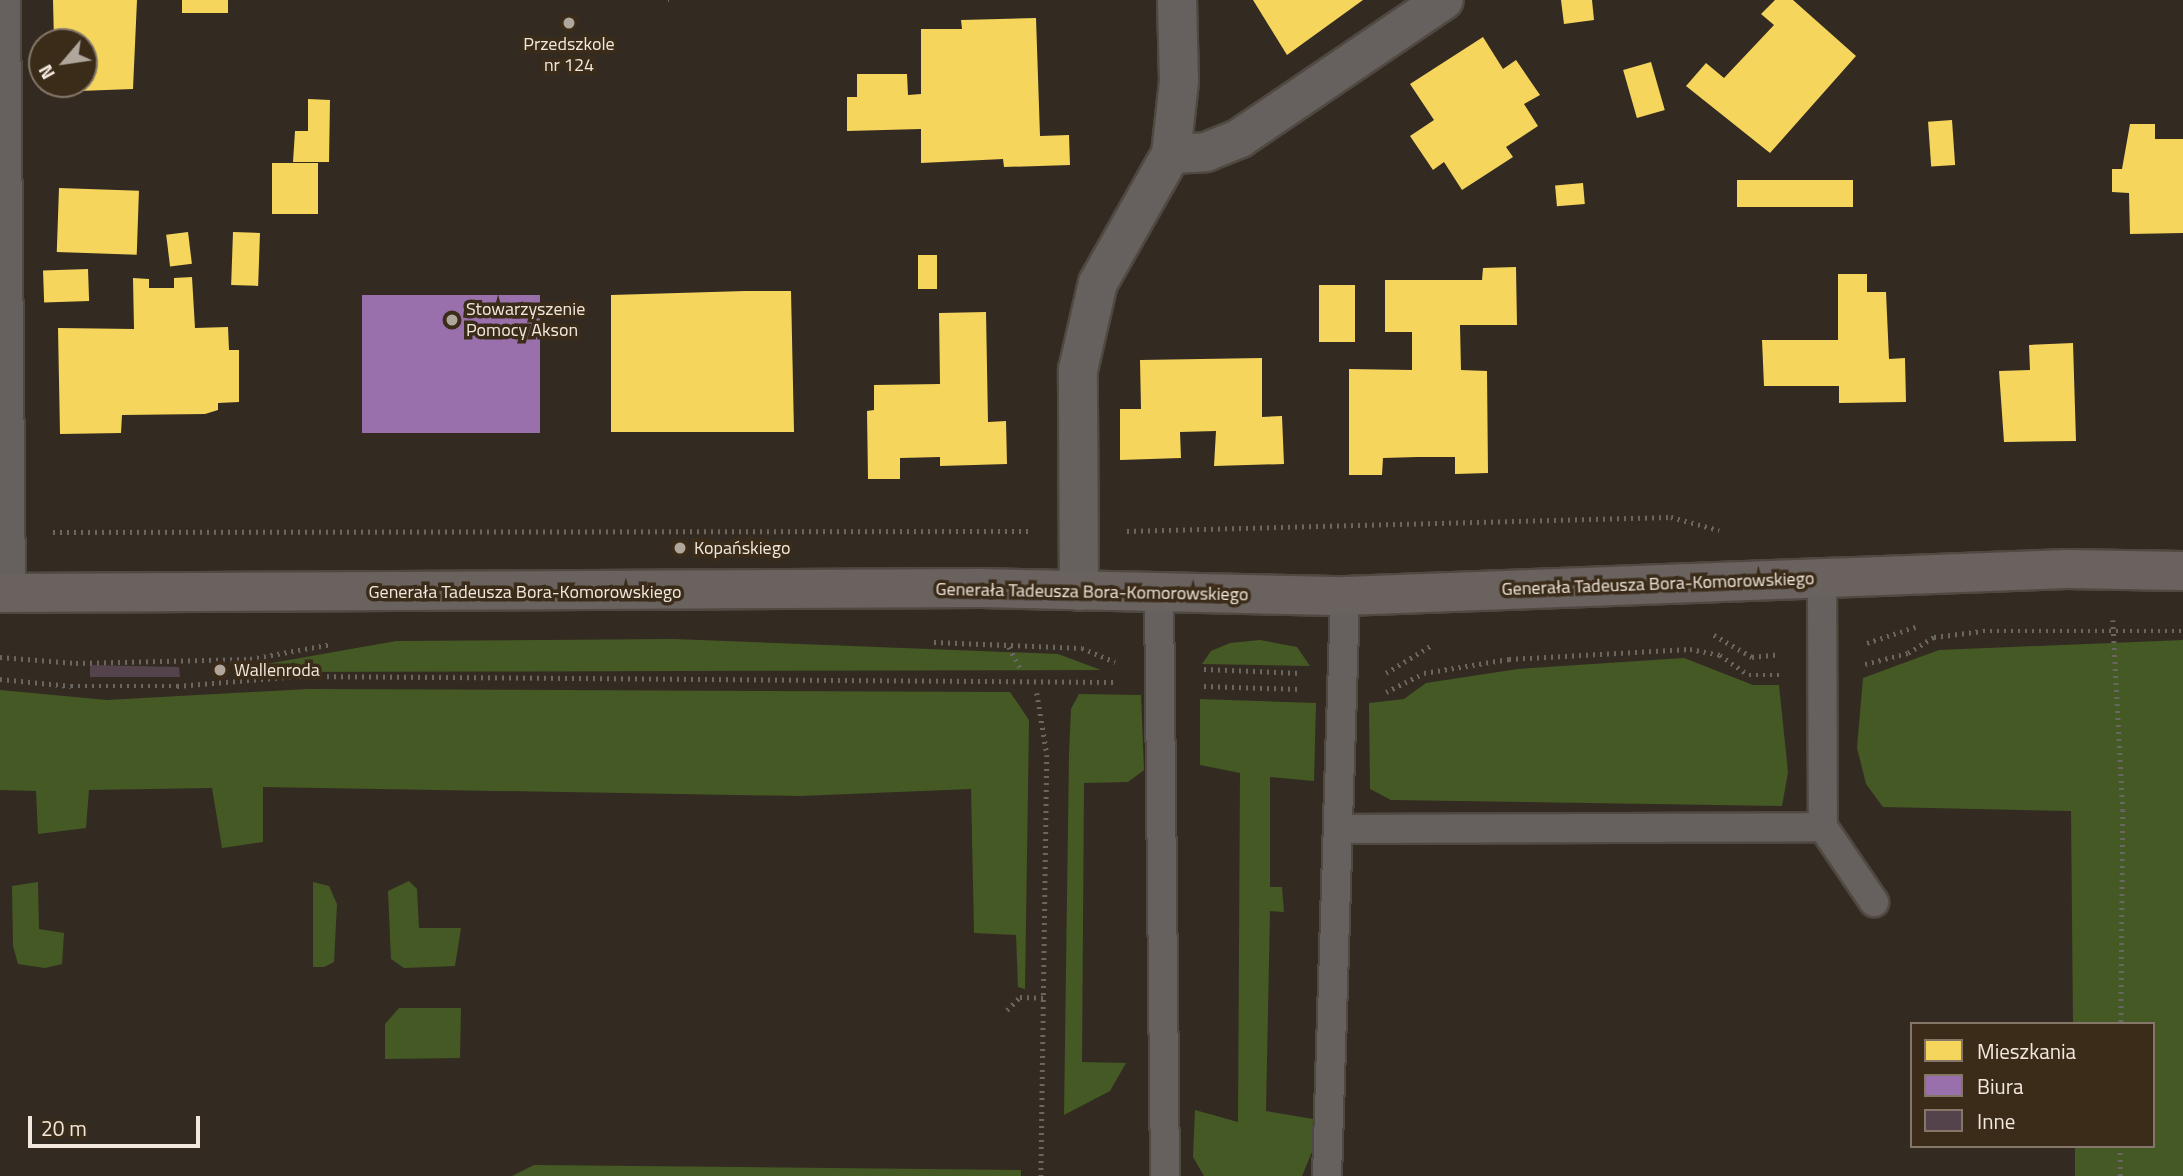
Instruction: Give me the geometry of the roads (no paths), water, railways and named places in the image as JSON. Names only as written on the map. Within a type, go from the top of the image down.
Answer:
[{"type":"street","points":[[1,0],[6,527],[3,593]]},
{"type":"street","points":[[1079,591],[1078,370],[1098,283],[1171,154],[1180,81],[1177,0]]},
{"type":"street","points":[[1171,154],[1206,152],[1240,138],[1444,0]]},
{"type":"street","name":"Generała Tadeusza Bora-Komorowskiego","points":[[3,593],[1079,591],[1345,596],[1822,578],[2183,571]]},
{"type":"lane","points":[[1822,578],[1823,827],[1874,902]]},
{"type":"lane","points":[[1159,594],[1165,1176]]},
{"type":"lane","points":[[1327,1176],[1340,829],[1345,596]]},
{"type":"lane","points":[[1340,829],[1823,827]]},
{"type":"place","name":"Przedszkole nr 124","points":[[569,23]]},
{"type":"place","name":"Stowarzyszenie Pomocy Akson","points":[[452,320]]},
{"type":"place","name":"Kopańskiego","points":[[680,548]]},
{"type":"place","name":"Wallenroda","points":[[220,670]]}]
